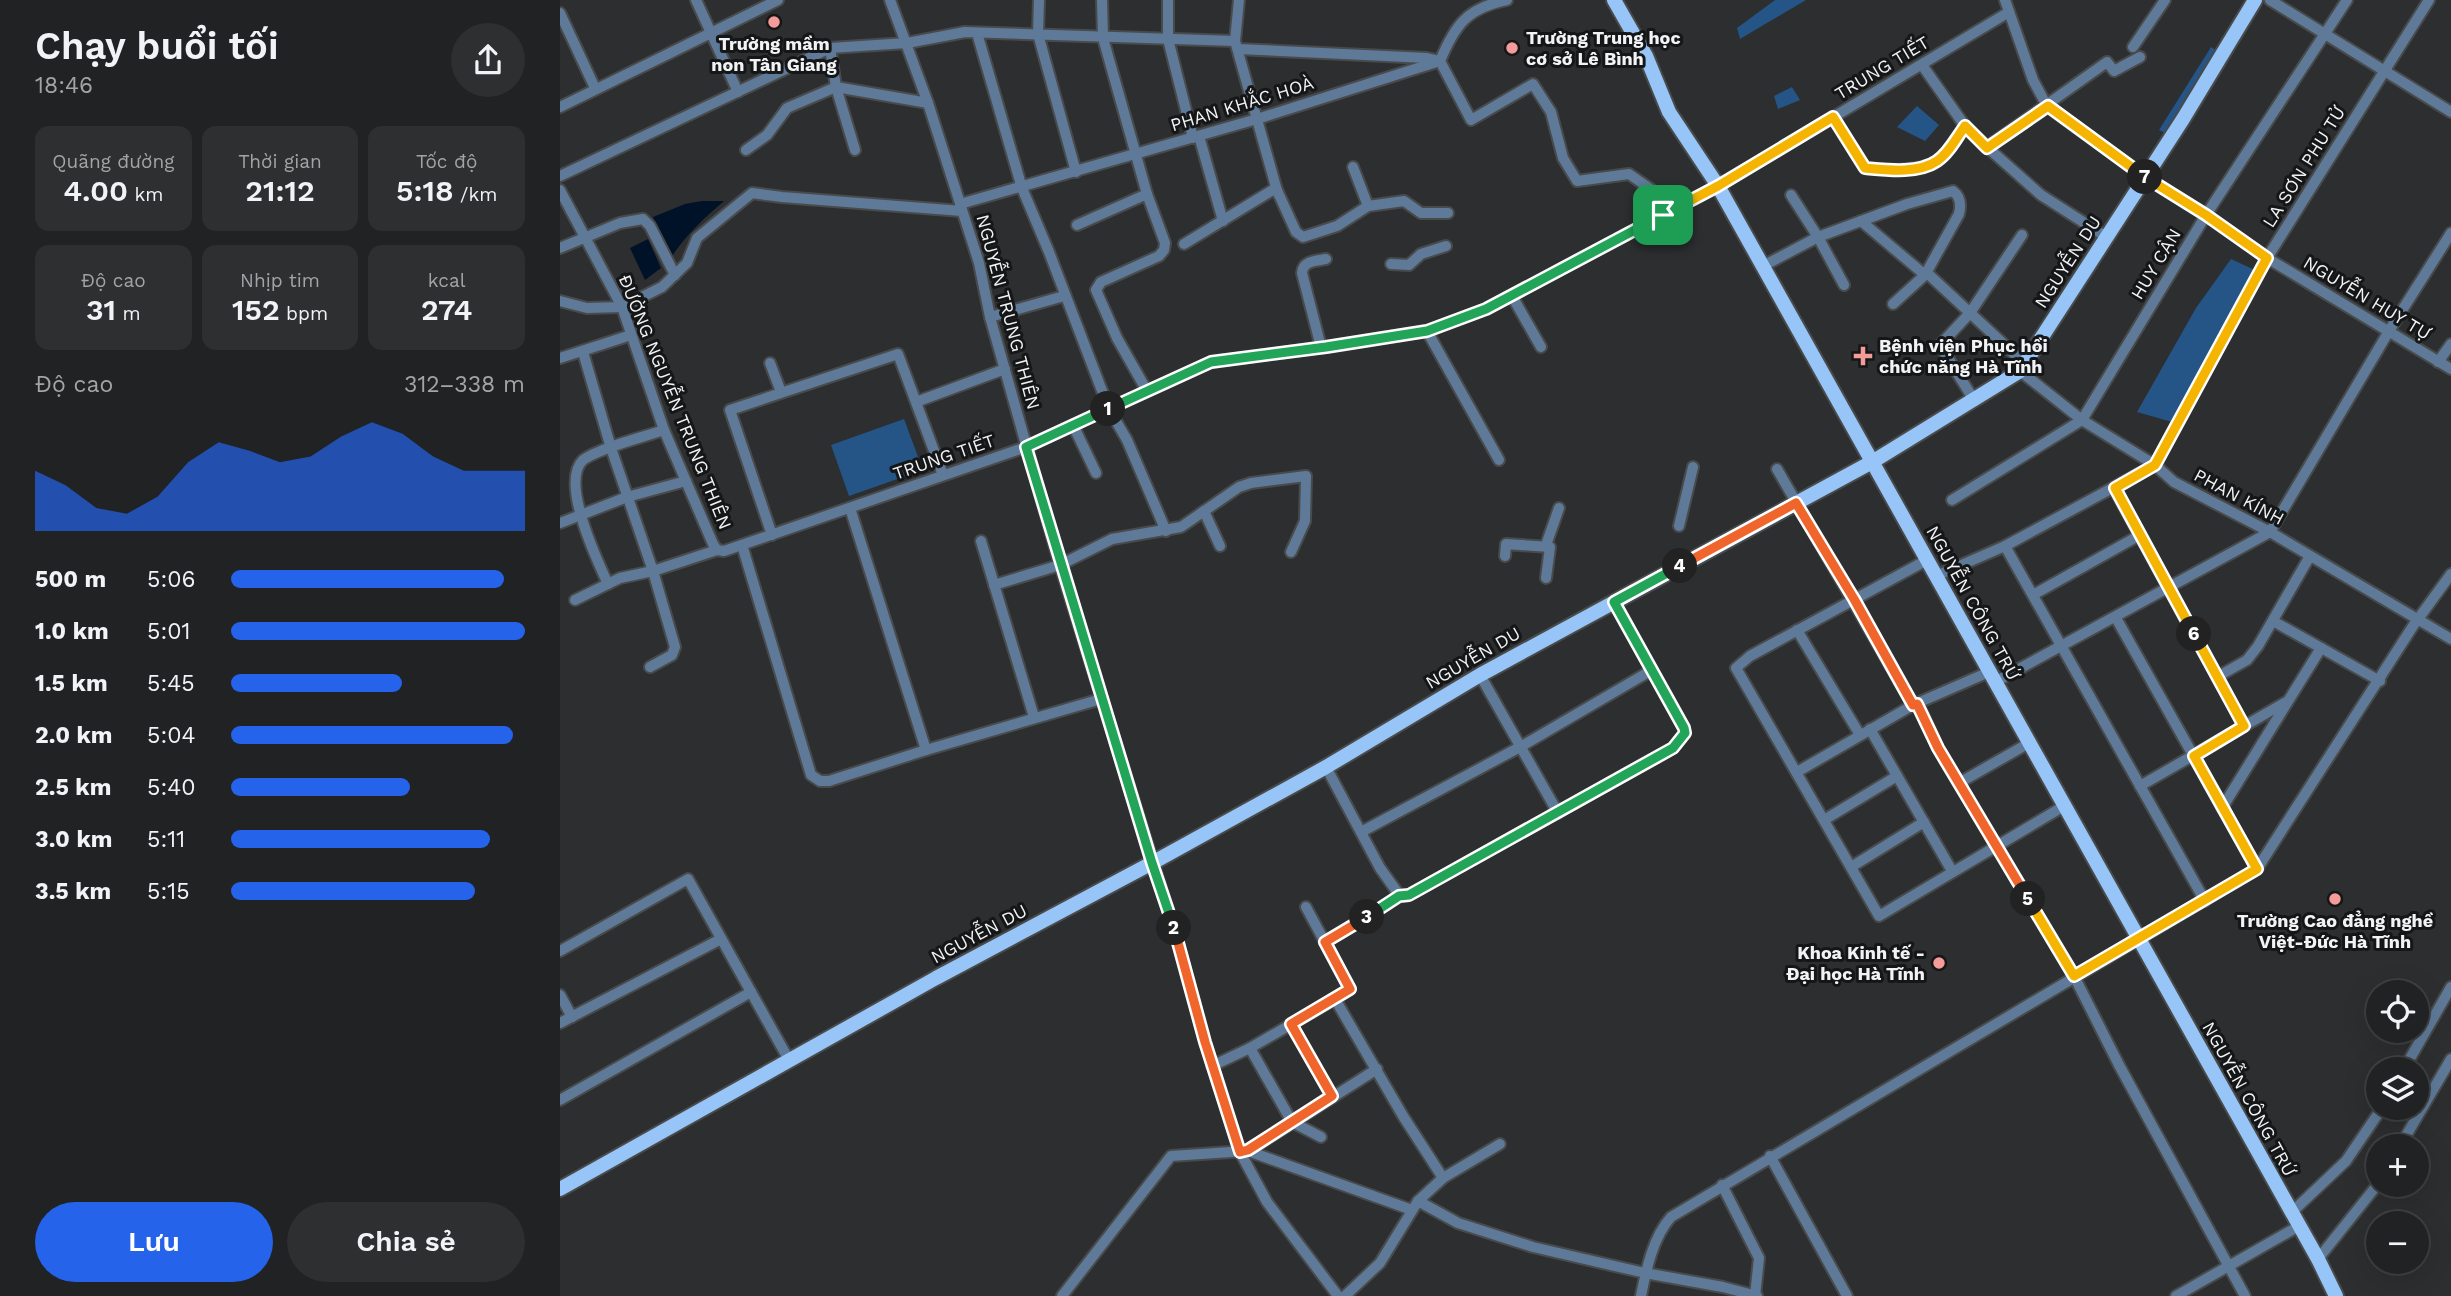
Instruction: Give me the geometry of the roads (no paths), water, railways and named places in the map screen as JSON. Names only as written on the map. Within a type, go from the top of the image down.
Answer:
[{"type":"main road","name":"NGUYỄN CÔNG TRỨ","points":[[1614,0],[1646,56],[1669,112],[1718,186],[2318,1259],[2336,1296]]},
{"type":"main road","name":"NGUYỄN DU","points":[[560,1189],[936,978],[1326,767],[1479,675],[1872,462],[2023,367],[2108,238],[2255,0]]},
{"type":"street","points":[[696,0],[738,92]]},
{"type":"street","points":[[560,107],[765,3],[778,0]]},
{"type":"street","name":"NGUYỄN TRUNG THIÊN","points":[[890,0],[928,103],[979,263],[990,317],[1060,565],[1176,936],[1212,1066],[1244,1151],[1268,1202],[1338,1296]]},
{"type":"street","points":[[1039,0],[1038,34],[1076,172]]},
{"type":"street","points":[[1102,0],[1103,38],[1147,194],[1165,239],[1164,250],[1152,260],[1101,282],[1096,288],[1117,338],[1147,391]]},
{"type":"street","points":[[1168,0],[1168,39],[1223,221]]},
{"type":"street","points":[[1239,0],[1236,45],[1283,210]]},
{"type":"street","points":[[1440,61],[1460,23],[1468,14],[1491,3],[1507,0]]},
{"type":"street","name":"NGUYỄN HUY TỰ","points":[[2005,0],[2033,80],[2048,106],[2146,177],[2267,258],[2451,369]]},
{"type":"street","points":[[2133,47],[2165,0]]},
{"type":"street","points":[[2270,0],[2451,112]]},
{"type":"street","name":"HUY CẬN","points":[[1952,499],[2082,420],[2206,215],[2347,0]]},
{"type":"street","name":"LA SƠN PHU TỬ","points":[[2155,465],[2267,258],[2429,0]]},
{"type":"street","name":"TRUNG TIẾT","points":[[575,600],[620,578],[742,545],[1026,447],[1211,362],[1427,331],[1486,309],[1718,186],[2009,12]]},
{"type":"street","points":[[560,13],[595,88]]},
{"type":"street","points":[[560,176],[830,48],[907,43],[965,32],[1168,39],[1440,61]]},
{"type":"street","points":[[977,33],[1022,188],[1109,409],[1127,440],[1166,531]]},
{"type":"street","points":[[830,48],[836,87],[855,150]]},
{"type":"street","points":[[1987,148],[2107,62],[2114,71],[2140,57]]},
{"type":"street","points":[[1440,61],[1471,120],[1533,84],[1551,112],[1563,158],[1577,181],[1629,174],[1652,190],[1663,215]]},
{"type":"street","name":"PHAN KHẮC HOÀ","points":[[675,275],[687,263],[697,238],[752,193],[961,207],[1257,119],[1440,61]]},
{"type":"street","points":[[1922,65],[1965,126],[1987,148],[2041,195],[2108,238]]},
{"type":"street","points":[[746,150],[767,135],[787,108],[836,87],[928,103]]},
{"type":"street","points":[[1833,117],[1860,162],[1869,169],[1907,169],[1933,164],[1945,154],[1965,126]]},
{"type":"street","points":[[1353,167],[1368,206]]},
{"type":"street","points":[[1276,188],[1296,232],[1303,237],[1337,226],[1368,206],[1404,201],[1420,213],[1448,213]]},
{"type":"street","points":[[1184,244],[1276,188]]},
{"type":"street","name":"ĐƯỜNG NGUYỄN TRUNG THIÊN","points":[[560,190],[622,307],[664,430],[718,551]]},
{"type":"street","points":[[1763,266],[1818,237],[1946,191],[1956,192],[1961,205],[1959,214],[1925,274],[1893,304]]},
{"type":"street","points":[[1077,225],[1147,194]]},
{"type":"street","points":[[1791,195],[1844,285]]},
{"type":"street","points":[[560,248],[620,223],[643,219],[650,226],[675,275],[663,287],[622,307],[587,307],[560,301]]},
{"type":"street","name":"PHAN KÍNH","points":[[1861,221],[1970,313],[2023,367],[2082,420],[2155,465],[2174,482],[2270,532],[2451,639]]},
{"type":"street","points":[[1797,772],[1915,704],[1992,677],[2061,646],[2270,532],[2389,331],[2451,233]]},
{"type":"street","points":[[1973,400],[1940,345],[1970,313],[2022,235]]},
{"type":"street","points":[[1391,264],[1409,265],[1421,254],[1446,246]]},
{"type":"street","points":[[1321,347],[1302,273],[1306,263],[1326,259]]},
{"type":"street","points":[[990,317],[1065,296]]},
{"type":"street","points":[[1512,296],[1541,346]]},
{"type":"street","points":[[1427,331],[1499,460]]},
{"type":"street","points":[[560,358],[631,335]]},
{"type":"street","points":[[2438,362],[2451,344]]},
{"type":"street","points":[[583,352],[611,448],[653,571],[675,651],[650,667]]},
{"type":"street","points":[[772,535],[730,410],[781,391],[898,354],[943,475]]},
{"type":"street","points":[[770,363],[781,391]]},
{"type":"street","points":[[916,402],[1005,369]]},
{"type":"street","points":[[1073,425],[1096,472]]},
{"type":"street","points":[[608,584],[577,515],[571,477],[582,460],[664,430]]},
{"type":"street","points":[[1936,576],[2005,546],[2155,465]]},
{"type":"street","points":[[1679,526],[1693,467]]},
{"type":"street","points":[[1777,468],[1938,748],[2074,976],[2119,1065],[2245,1296]]},
{"type":"street","points":[[994,584],[1060,565],[1112,539],[1181,527],[1240,487],[1251,483],[1306,476],[1305,522],[1291,552]]},
{"type":"street","points":[[560,523],[627,497],[686,481]]},
{"type":"street","points":[[2115,488],[2244,726]]},
{"type":"street","points":[[850,508],[926,750]]},
{"type":"street","points":[[1546,545],[1559,508]]},
{"type":"street","points":[[1204,511],[1220,546]]},
{"type":"street","points":[[2033,595],[2140,535]]},
{"type":"street","points":[[981,541],[1034,717]]},
{"type":"street","points":[[1505,556],[1506,544],[1550,547],[1546,578]]},
{"type":"street","points":[[742,545],[813,776],[820,781],[829,782],[1034,717],[1101,699]]},
{"type":"street","points":[[2005,546],[2205,901]]},
{"type":"street","points":[[2217,677],[2247,660],[2258,646],[2310,556]]},
{"type":"street","points":[[1927,560],[1750,656],[1736,668],[1879,916],[2064,806]]},
{"type":"street","points":[[1641,1296],[1645,1273],[1664,1224],[1671,1217],[2257,869],[2418,620],[2451,574]]},
{"type":"street","points":[[1325,942],[1399,896],[1409,895],[1670,751],[1685,733],[1614,602]]},
{"type":"street","points":[[2116,618],[2257,869]]},
{"type":"street","points":[[2273,621],[2380,681]]},
{"type":"street","points":[[1797,630],[1897,776],[1952,871]]},
{"type":"street","points":[[2222,808],[2321,648]]},
{"type":"street","points":[[1360,832],[1520,747],[1652,670]]},
{"type":"street","points":[[1479,675],[1558,813]]},
{"type":"street","points":[[2140,786],[2287,702]]},
{"type":"street","points":[[1959,783],[2029,743]]},
{"type":"street","points":[[1326,767],[1380,868],[1399,896]]},
{"type":"street","points":[[1824,820],[1897,776]]},
{"type":"street","points":[[1851,867],[1924,822]]},
{"type":"street","points":[[560,951],[688,879],[789,1060]]},
{"type":"street","points":[[1212,1066],[1250,1048],[1350,989],[1306,907]]},
{"type":"street","points":[[560,1023],[721,939]]},
{"type":"street","points":[[2411,1057],[2451,987]]},
{"type":"street","points":[[560,1100],[751,992]]},
{"type":"street","points":[[560,995],[572,1017]]},
{"type":"street","points":[[1335,999],[1403,1116],[1443,1178]]},
{"type":"street","points":[[1291,1024],[1332,1096]]},
{"type":"street","points":[[1250,1048],[1292,1122],[1321,1137]]},
{"type":"street","points":[[2407,1134],[2451,1059]]},
{"type":"street","points":[[1244,1151],[1377,1069]]},
{"type":"street","points":[[2176,1296],[2229,1266],[2295,1220],[2346,1161],[2374,1120]]},
{"type":"street","points":[[1345,1296],[1380,1263],[1415,1205],[1443,1178],[1500,1144]]},
{"type":"street","points":[[1062,1296],[1171,1156],[1244,1151],[1415,1205],[1458,1223],[1533,1247],[1756,1296],[1759,1258],[1722,1185]]},
{"type":"street","points":[[1770,1156],[1847,1296]]},
{"type":"street","points":[[2318,1259],[2368,1197]]},
{"type":"place","name":"Trường mầm non Tân Giang","points":[[774,22]]},
{"type":"place","name":"Trường Trung học cơ sở Lê Bình","points":[[1512,48]]},
{"type":"place","name":"Bệnh viện Phục hồi chức năng Hà Tĩnh","points":[[1863,356]]},
{"type":"place","name":"Trường Cao đẳng nghề Việt-Đức Hà Tĩnh","points":[[2335,899]]},
{"type":"place","name":"Khoa Kinh tế - Đại học Hà Tĩnh","points":[[1939,963]]}]
